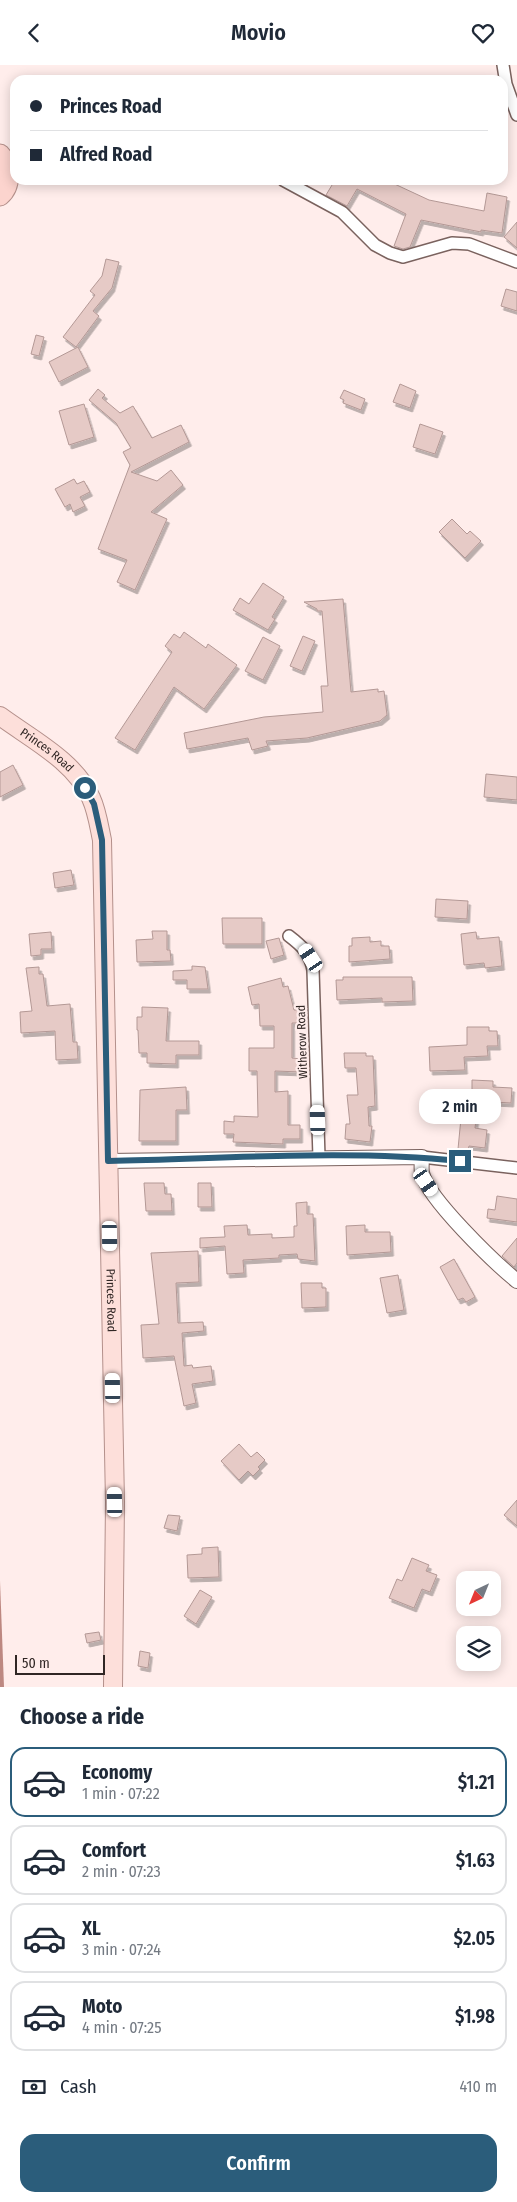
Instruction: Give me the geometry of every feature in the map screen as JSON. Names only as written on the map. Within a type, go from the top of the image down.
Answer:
[{"type":"highway","points":[[1,198],[9,180],[7,159]]},
{"type":"main road","name":"Princes Road","points":[[0,716],[67,765],[78,777],[90,796],[99,825],[103,861],[115,1502],[113,1687]]},
{"type":"street","points":[[508,90],[517,115]]},
{"type":"street","points":[[292,185],[342,212],[376,245],[390,253],[403,257],[452,243],[469,244],[517,263]]},
{"type":"street","name":"Witherow Road","points":[[289,935],[304,948],[311,958],[313,970],[319,1157]]},
{"type":"street","points":[[108,1161],[422,1157],[517,1168]]},
{"type":"street","points":[[422,1157],[422,1172],[426,1182],[444,1207],[517,1281]]},
{"type":"shaded area","points":[[0,1581],[4,1687],[0,1687]]},
{"type":"building","points":[[332,185],[397,185],[429,200],[484,211],[487,193],[507,197],[502,233],[481,230],[481,232],[421,220],[410,247],[403,249],[394,246],[406,214],[357,189],[347,206],[326,195]]},
{"type":"building","points":[[517,222],[517,248],[504,237]]},
{"type":"building","points":[[106,259],[119,262],[112,288],[93,311],[99,316],[76,347],[63,337],[95,295],[90,291],[102,276]]},
{"type":"building","points":[[506,289],[517,292],[517,311],[501,306]]},
{"type":"building","points":[[36,335],[44,337],[39,356],[31,354]]},
{"type":"building","points":[[78,347],[88,367],[59,382],[49,362]]},
{"type":"building","points":[[400,384],[416,391],[410,408],[393,402]]},
{"type":"building","points":[[98,389],[105,395],[102,398],[120,413],[133,406],[152,438],[181,425],[189,442],[131,472],[157,481],[171,470],[183,485],[151,512],[167,519],[135,590],[117,582],[127,560],[98,549],[130,465],[123,452],[131,448],[116,423],[89,400]]},
{"type":"building","points":[[344,390],[365,399],[361,410],[343,403],[344,400],[340,398]]},
{"type":"building","points":[[84,404],[94,437],[69,445],[59,411]]},
{"type":"building","points":[[420,424],[443,432],[435,454],[413,447]]},
{"type":"building","points":[[74,479],[77,484],[84,481],[90,492],[80,497],[85,506],[73,512],[70,504],[65,507],[55,489]]},
{"type":"building","points":[[452,519],[467,534],[470,531],[481,541],[465,558],[439,532]]},
{"type":"building","points":[[263,583],[284,597],[272,617],[275,619],[268,630],[233,610],[240,598],[249,604]]},
{"type":"building","points":[[343,599],[351,692],[378,689],[378,692],[384,691],[387,715],[380,721],[307,738],[266,741],[268,746],[252,750],[248,738],[187,749],[184,733],[264,717],[323,712],[321,686],[328,686],[322,611],[317,611],[317,609],[304,602]]},
{"type":"building","points":[[184,632],[206,648],[208,644],[237,665],[204,709],[174,687],[135,750],[115,738],[172,652],[165,646],[174,634],[180,638]]},
{"type":"building","points":[[303,636],[315,641],[302,671],[290,666]]},
{"type":"building","points":[[263,637],[280,646],[263,680],[245,671]]},
{"type":"building","points":[[13,765],[23,785],[0,797],[0,772]]},
{"type":"building","points":[[486,774],[517,777],[517,800],[484,797]]},
{"type":"building","points":[[71,870],[74,885],[55,888],[53,873]]},
{"type":"building","points":[[436,899],[468,901],[467,919],[435,917]]},
{"type":"building","points":[[222,918],[262,918],[262,944],[223,944]]},
{"type":"building","points":[[152,931],[167,931],[167,950],[170,950],[171,961],[137,962],[136,940],[153,939]]},
{"type":"building","points":[[51,932],[52,949],[41,949],[41,955],[31,956],[29,934]]},
{"type":"building","points":[[476,932],[477,939],[499,937],[502,966],[485,968],[484,963],[464,965],[461,934]]},
{"type":"building","points":[[370,937],[370,942],[381,941],[381,946],[389,946],[390,959],[349,962],[349,946],[352,946],[352,938]]},
{"type":"building","points":[[279,938],[284,955],[271,959],[266,941]]},
{"type":"building","points":[[192,966],[205,967],[208,989],[187,989],[187,980],[173,980],[173,971],[192,970]]},
{"type":"building","points":[[39,967],[39,974],[43,974],[47,1006],[70,1004],[73,1042],[77,1042],[78,1059],[56,1060],[55,1031],[21,1033],[20,1012],[32,1011],[26,968]]},
{"type":"building","points":[[343,977],[412,977],[413,1001],[382,1002],[382,998],[337,1000],[336,980],[343,980]]},
{"type":"building","points":[[281,978],[283,987],[288,986],[294,1010],[300,1010],[300,1023],[292,1023],[292,1058],[302,1059],[301,1072],[275,1071],[275,1092],[288,1091],[288,1125],[300,1125],[300,1139],[283,1139],[283,1144],[233,1142],[234,1134],[224,1134],[224,1121],[234,1122],[234,1116],[258,1117],[257,1071],[249,1071],[249,1048],[274,1048],[274,1026],[260,1026],[259,1004],[252,1005],[248,987]]},
{"type":"building","points":[[142,1007],[168,1008],[166,1041],[199,1041],[199,1055],[176,1055],[176,1064],[147,1063],[147,1053],[139,1053],[137,1017],[142,1017]]},
{"type":"building","points":[[467,1027],[489,1027],[489,1031],[497,1031],[498,1046],[487,1046],[488,1056],[464,1057],[465,1070],[430,1071],[429,1047],[467,1045]]},
{"type":"building","points":[[344,1053],[366,1053],[366,1056],[373,1056],[375,1106],[368,1107],[369,1126],[372,1126],[370,1142],[345,1139],[346,1124],[350,1124],[347,1095],[358,1095],[356,1068],[345,1068]]},
{"type":"building","points":[[472,1080],[493,1081],[493,1087],[512,1088],[511,1103],[493,1102],[492,1106],[479,1106],[479,1100],[472,1100]]},
{"type":"building","points":[[186,1087],[187,1110],[176,1110],[176,1141],[139,1141],[140,1090]]},
{"type":"building","points":[[461,1118],[476,1120],[475,1128],[487,1130],[485,1148],[469,1146],[468,1150],[458,1149]]},
{"type":"building","points":[[144,1183],[164,1183],[165,1194],[171,1194],[172,1211],[146,1211]]},
{"type":"building","points":[[198,1183],[211,1183],[212,1207],[198,1207]]},
{"type":"building","points":[[497,1196],[517,1199],[517,1222],[487,1218],[488,1209],[495,1210]]},
{"type":"building","points":[[307,1202],[307,1214],[313,1214],[315,1261],[298,1259],[297,1254],[279,1255],[279,1258],[243,1260],[244,1273],[227,1274],[225,1246],[200,1248],[200,1238],[225,1237],[224,1226],[247,1225],[248,1235],[272,1234],[272,1238],[294,1237],[294,1226],[297,1226],[296,1203]]},
{"type":"building","points":[[365,1225],[365,1232],[390,1232],[391,1252],[347,1255],[346,1226]]},
{"type":"building","points":[[517,1238],[517,1263],[514,1267],[502,1256]]},
{"type":"building","points":[[198,1251],[199,1282],[176,1283],[178,1323],[203,1322],[204,1331],[182,1333],[184,1366],[192,1365],[193,1368],[211,1366],[213,1381],[192,1384],[196,1403],[184,1406],[174,1356],[143,1358],[141,1325],[159,1324],[151,1253]]},
{"type":"building","points":[[454,1259],[475,1297],[466,1302],[463,1298],[458,1300],[440,1267]]},
{"type":"building","points":[[398,1275],[404,1310],[387,1313],[380,1278]]},
{"type":"building","points":[[301,1283],[322,1283],[322,1288],[326,1288],[326,1307],[302,1308]]},
{"type":"building","points":[[239,1444],[251,1457],[257,1452],[265,1460],[253,1476],[248,1471],[239,1480],[221,1461]]},
{"type":"building","points":[[517,1500],[517,1526],[504,1515]]},
{"type":"building","points":[[168,1515],[180,1516],[177,1531],[164,1528]]},
{"type":"building","points":[[218,1547],[219,1577],[188,1578],[187,1555],[202,1554],[202,1548]]},
{"type":"building","points":[[412,1558],[429,1565],[426,1571],[437,1575],[430,1592],[422,1589],[414,1608],[389,1598],[397,1579],[402,1581]]},
{"type":"building","points":[[200,1590],[212,1597],[196,1624],[184,1616]]},
{"type":"building","points":[[99,1632],[101,1640],[87,1643],[85,1634]]},
{"type":"building","points":[[140,1651],[150,1653],[148,1668],[138,1666]]},
{"type":"route","points":[[85,788],[94,804],[102,840],[108,1161],[319,1157],[422,1157],[460,1161]]}]
